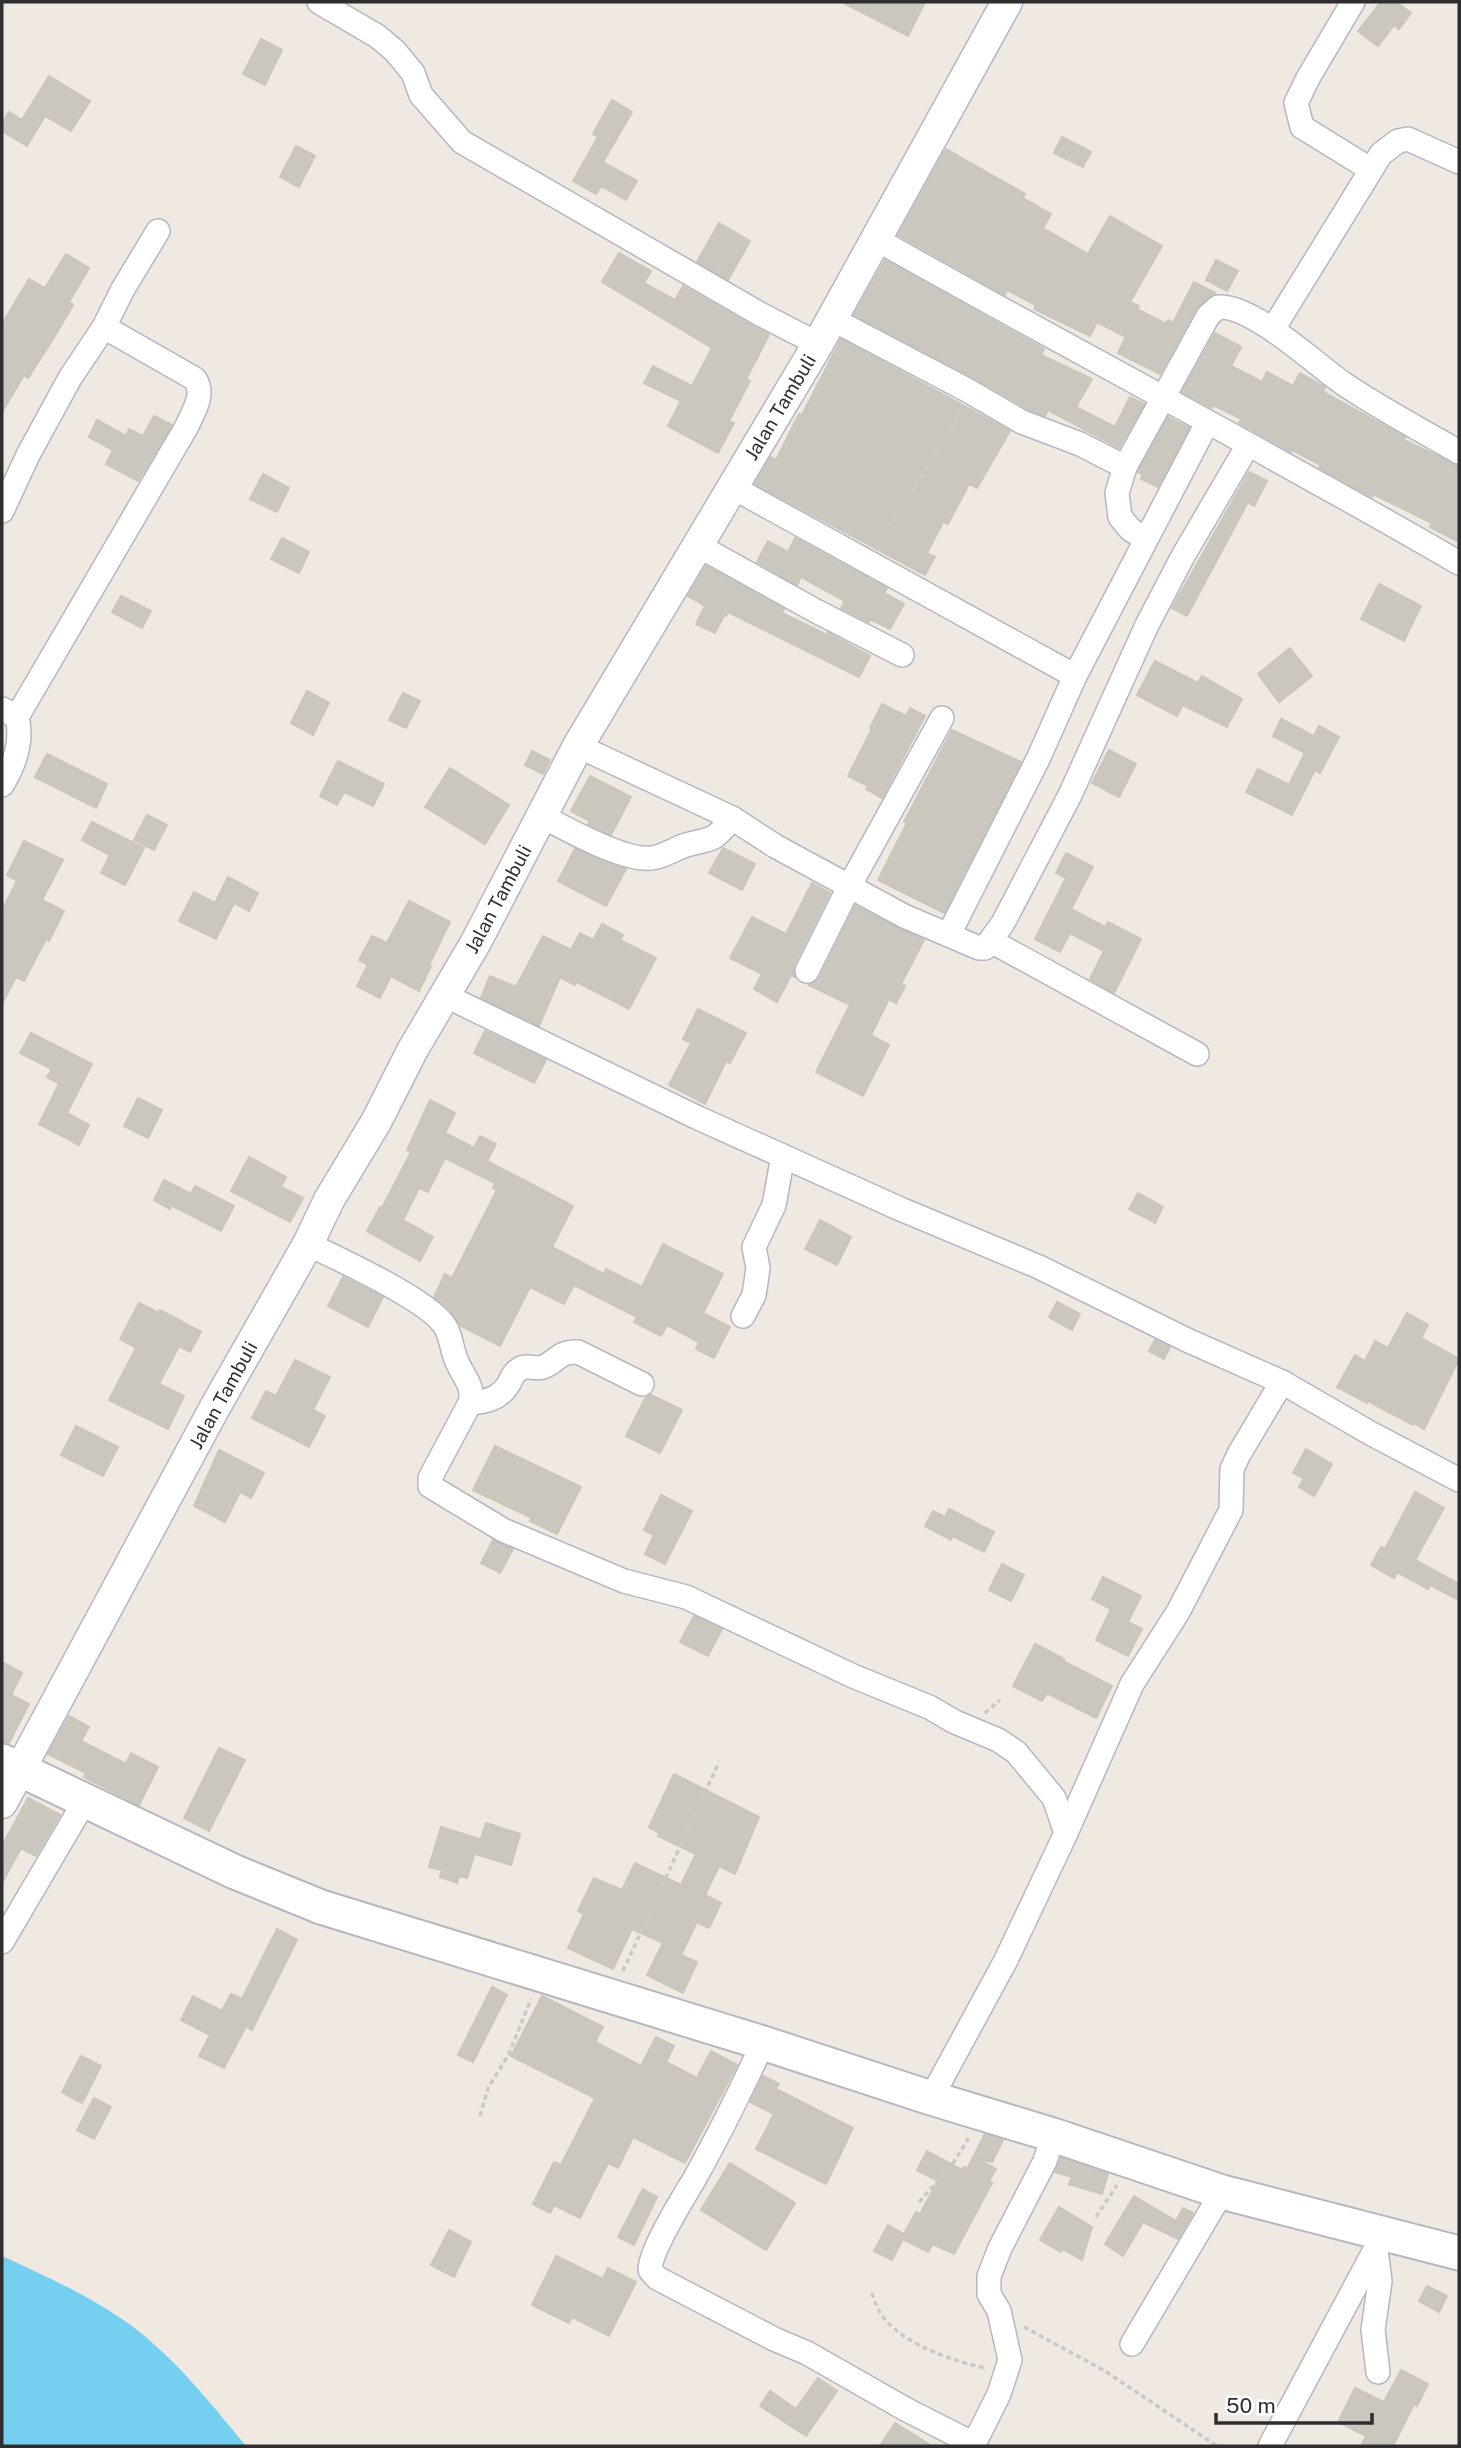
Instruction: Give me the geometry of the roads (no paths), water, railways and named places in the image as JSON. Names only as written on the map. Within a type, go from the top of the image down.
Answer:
[{"type":"main road","points":[[11,1765],[235,1872],[321,1907],[612,1995],[1380,2241],[1459,2253]]},
{"type":"street","points":[[319,2],[377,36],[395,51],[412,73],[421,95],[462,142],[760,314],[825,331],[967,390],[1022,422],[1080,444],[1125,467]]},
{"type":"street","name":"Jalan Tambuli","points":[[2,1803],[11,1765],[308,1244],[329,1200],[376,1122],[578,746],[825,331],[1007,2]]},
{"type":"street","points":[[1353,2],[1308,78],[1297,103],[1302,127],[1370,170]]},
{"type":"street","points":[[1273,329],[1370,170],[1391,145],[1408,139],[1459,162]]},
{"type":"street","points":[[2,511],[28,455],[70,378],[104,327],[158,230]]},
{"type":"street","points":[[876,239],[1207,423],[1361,505],[1459,562]]},
{"type":"street","points":[[1146,539],[1131,530],[1120,517],[1117,493],[1125,467],[1208,316],[1218,307],[1232,309],[1273,329],[1342,383],[1459,452]]},
{"type":"street","points":[[2,785],[19,746],[20,729],[9,713],[187,426],[200,397],[200,387],[195,379],[104,327]]},
{"type":"street","points":[[949,933],[1038,759],[1075,676],[1207,423]]},
{"type":"street","points":[[578,746],[732,818],[775,846],[904,916],[979,948],[985,948],[1003,923],[1070,795],[1147,625],[1183,556],[1248,445]]},
{"type":"street","points":[[732,487],[1075,676]]},
{"type":"street","points":[[697,545],[902,656]]},
{"type":"street","points":[[807,971],[850,885],[942,718]]},
{"type":"street","points":[[541,816],[609,848],[633,857],[652,858],[716,838],[732,818]]},
{"type":"street","points":[[991,941],[1197,1054]]},
{"type":"street","points":[[446,996],[696,1117],[898,1208],[1039,1267],[1189,1341],[1282,1382],[1459,1480]]},
{"type":"street","points":[[743,1316],[754,1296],[758,1268],[754,1247],[774,1205],[783,1156]]},
{"type":"street","points":[[308,1244],[395,1289],[438,1318],[446,1328],[452,1350],[472,1392],[470,1403],[430,1478],[430,1486],[503,1530],[624,1581],[686,1597],[853,1676],[929,1707],[955,1722],[998,1740],[1016,1752],[1054,1798],[1066,1833]]},
{"type":"street","points":[[470,1403],[494,1399],[503,1392],[513,1374],[520,1368],[543,1367],[569,1352],[578,1352],[642,1384]]},
{"type":"street","points":[[931,2098],[1006,1960],[1132,1684],[1178,1612],[1231,1510],[1233,1469],[1239,1454],[1282,1382]]},
{"type":"street","points":[[2,1941],[86,1799]]},
{"type":"street","points":[[763,2043],[695,2178],[677,2206],[653,2257],[650,2270],[657,2278],[774,2339],[807,2353],[971,2445],[1007,2373],[1010,2360],[999,2311],[989,2294],[989,2276],[1000,2248],[1045,2161],[1053,2135]]},
{"type":"street","points":[[1132,2344],[1222,2192]]},
{"type":"street","points":[[1378,2372],[1373,2330],[1380,2281],[1380,2241]]},
{"type":"street","points":[[1270,2446],[1380,2241]]},
{"type":"water","points":[[2,2256],[78,2293],[140,2332],[188,2378],[246,2446],[2,2446]]}]
